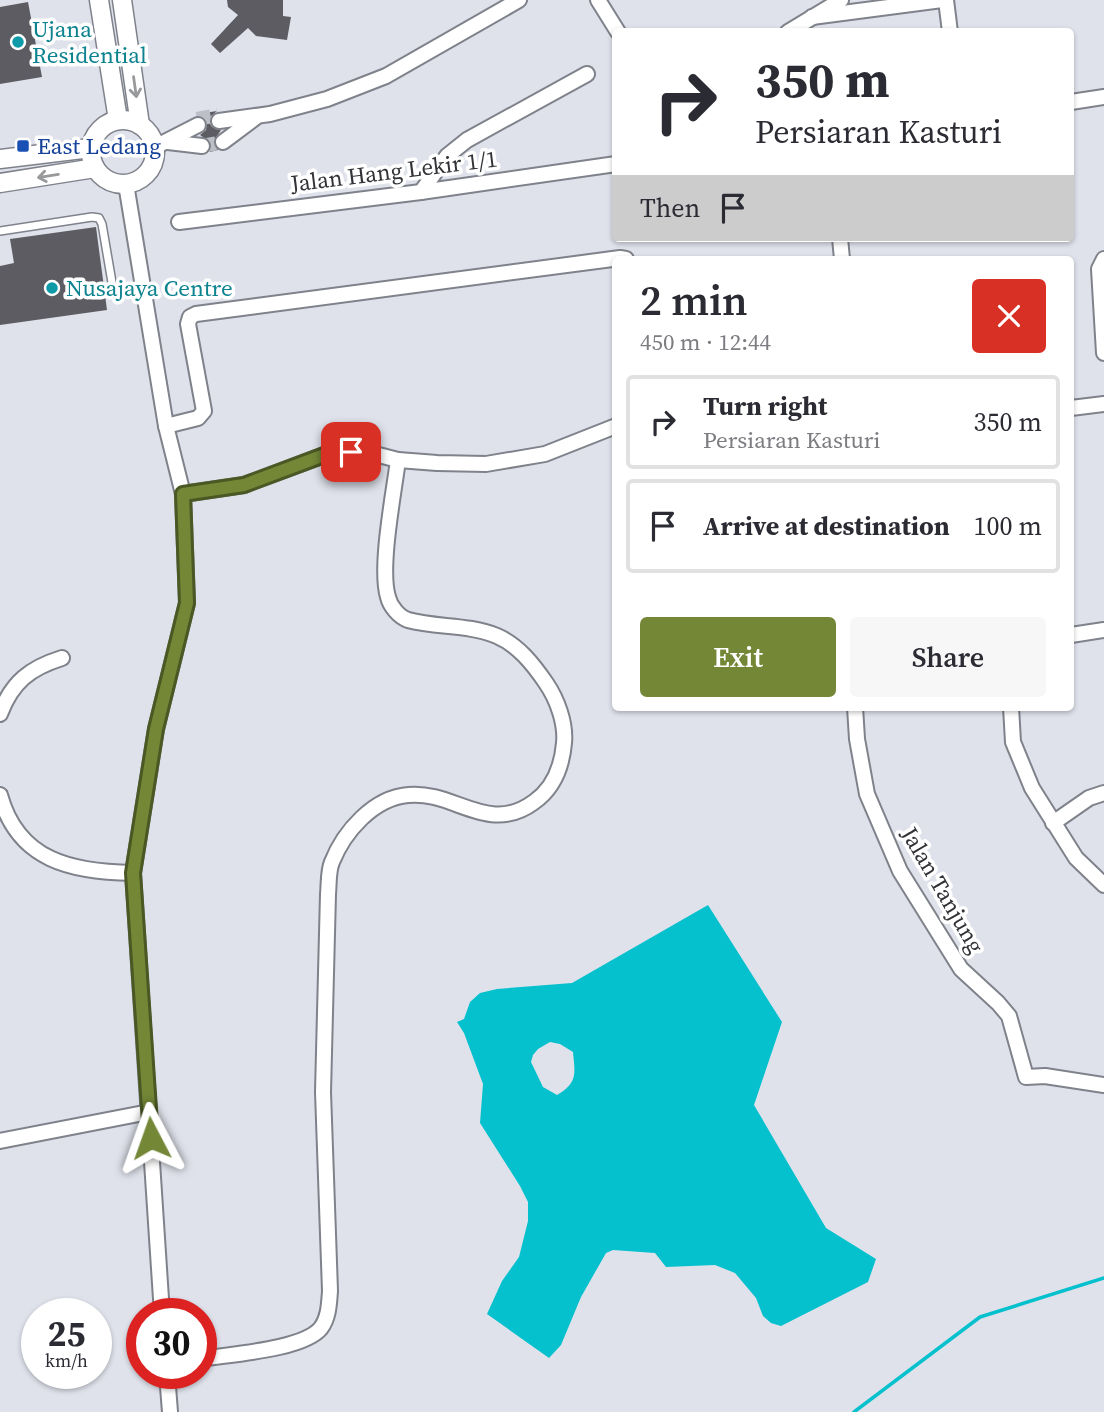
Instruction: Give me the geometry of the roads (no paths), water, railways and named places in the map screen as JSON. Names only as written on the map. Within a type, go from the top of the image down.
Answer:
[{"type":"street","points":[[99,0],[118,120]]},
{"type":"street","points":[[122,0],[140,125]]},
{"type":"street","points":[[256,117],[220,128],[327,99],[386,76],[519,0]]},
{"type":"street","points":[[598,0],[616,28]]},
{"type":"street","points":[[794,28],[841,0]]},
{"type":"street","points":[[812,17],[944,0],[949,28]]},
{"type":"street","points":[[421,192],[447,156],[467,140],[587,74]]},
{"type":"street","points":[[1074,102],[1104,97]]},
{"type":"street","points":[[118,120],[134,121],[161,144],[148,171],[142,177],[126,184],[109,180],[95,168],[91,158],[94,138],[100,129],[118,120]]},
{"type":"street","points":[[161,144],[200,132],[161,144]]},
{"type":"street","points":[[0,159],[91,148]]},
{"type":"street","name":"Jalan Hang Lekir 1/1","points":[[178,222],[421,192],[612,165]]},
{"type":"street","points":[[0,183],[95,168]]},
{"type":"street","points":[[126,184],[166,426],[183,494],[187,603],[156,729],[133,873],[161,1298]]},
{"type":"street","points":[[166,426],[198,418],[204,411],[188,324],[192,315],[490,273],[612,259]]},
{"type":"street","points":[[1104,259],[1099,269],[1104,353]]},
{"type":"street","points":[[1074,408],[1104,404]]},
{"type":"street","points":[[183,494],[244,485],[335,451],[368,452],[398,460],[486,464],[545,454],[612,428]]},
{"type":"street","points":[[217,1356],[290,1345],[309,1338],[321,1327],[328,1314],[330,1291],[323,1092],[328,894],[331,864],[345,838],[363,816],[386,801],[408,794],[429,797],[482,813],[520,813],[552,784],[560,765],[565,740],[560,712],[550,689],[532,664],[515,647],[499,636],[480,629],[406,620],[396,612],[388,599],[387,546],[398,460]]},
{"type":"street","points":[[1074,635],[1104,630]]},
{"type":"street","points":[[0,714],[15,684],[40,665],[62,658]]},
{"type":"street","name":"Jalan Tanjung","points":[[855,711],[857,739],[867,794],[900,871],[961,970],[1009,1016],[1026,1077],[1045,1076],[1104,1085]]},
{"type":"street","points":[[1011,711],[1013,742],[1032,788],[1076,858],[1104,885]]},
{"type":"street","points":[[1054,823],[1089,798],[1104,793]]},
{"type":"street","points":[[0,794],[5,812],[19,835],[39,854],[66,866],[133,873]]},
{"type":"street","points":[[0,1141],[149,1112]]},
{"type":"street","points":[[168,1389],[170,1412]]},
{"type":"lane","points":[[0,231],[99,218],[103,224],[114,294]]},
{"type":"water","points":[[708,905],[782,1022],[754,1105],[826,1228],[876,1259],[868,1282],[781,1326],[771,1323],[763,1316],[756,1298],[735,1273],[715,1265],[666,1267],[655,1253],[613,1250],[606,1253],[581,1297],[561,1345],[549,1358],[487,1314],[502,1281],[519,1257],[528,1221],[528,1202],[480,1123],[483,1084],[464,1033],[457,1022],[464,1019],[470,1002],[480,993],[497,989],[572,983]],"holes":[[[550,1042],[560,1044],[573,1052],[574,1077],[569,1086],[557,1095],[543,1087],[531,1062],[538,1049]]]},
{"type":"waterway","points":[[854,1412],[980,1317],[1104,1278]]},
{"type":"tunnel","points":[[197,119],[218,115]]},
{"type":"tunnel","points":[[202,146],[223,142]]},
{"type":"place","name":"Ujana Residential","points":[[18,42]]},
{"type":"place","name":"East Ledang","points":[[23,146]]},
{"type":"place","name":"Nusajaya Centre","points":[[52,288]]}]
